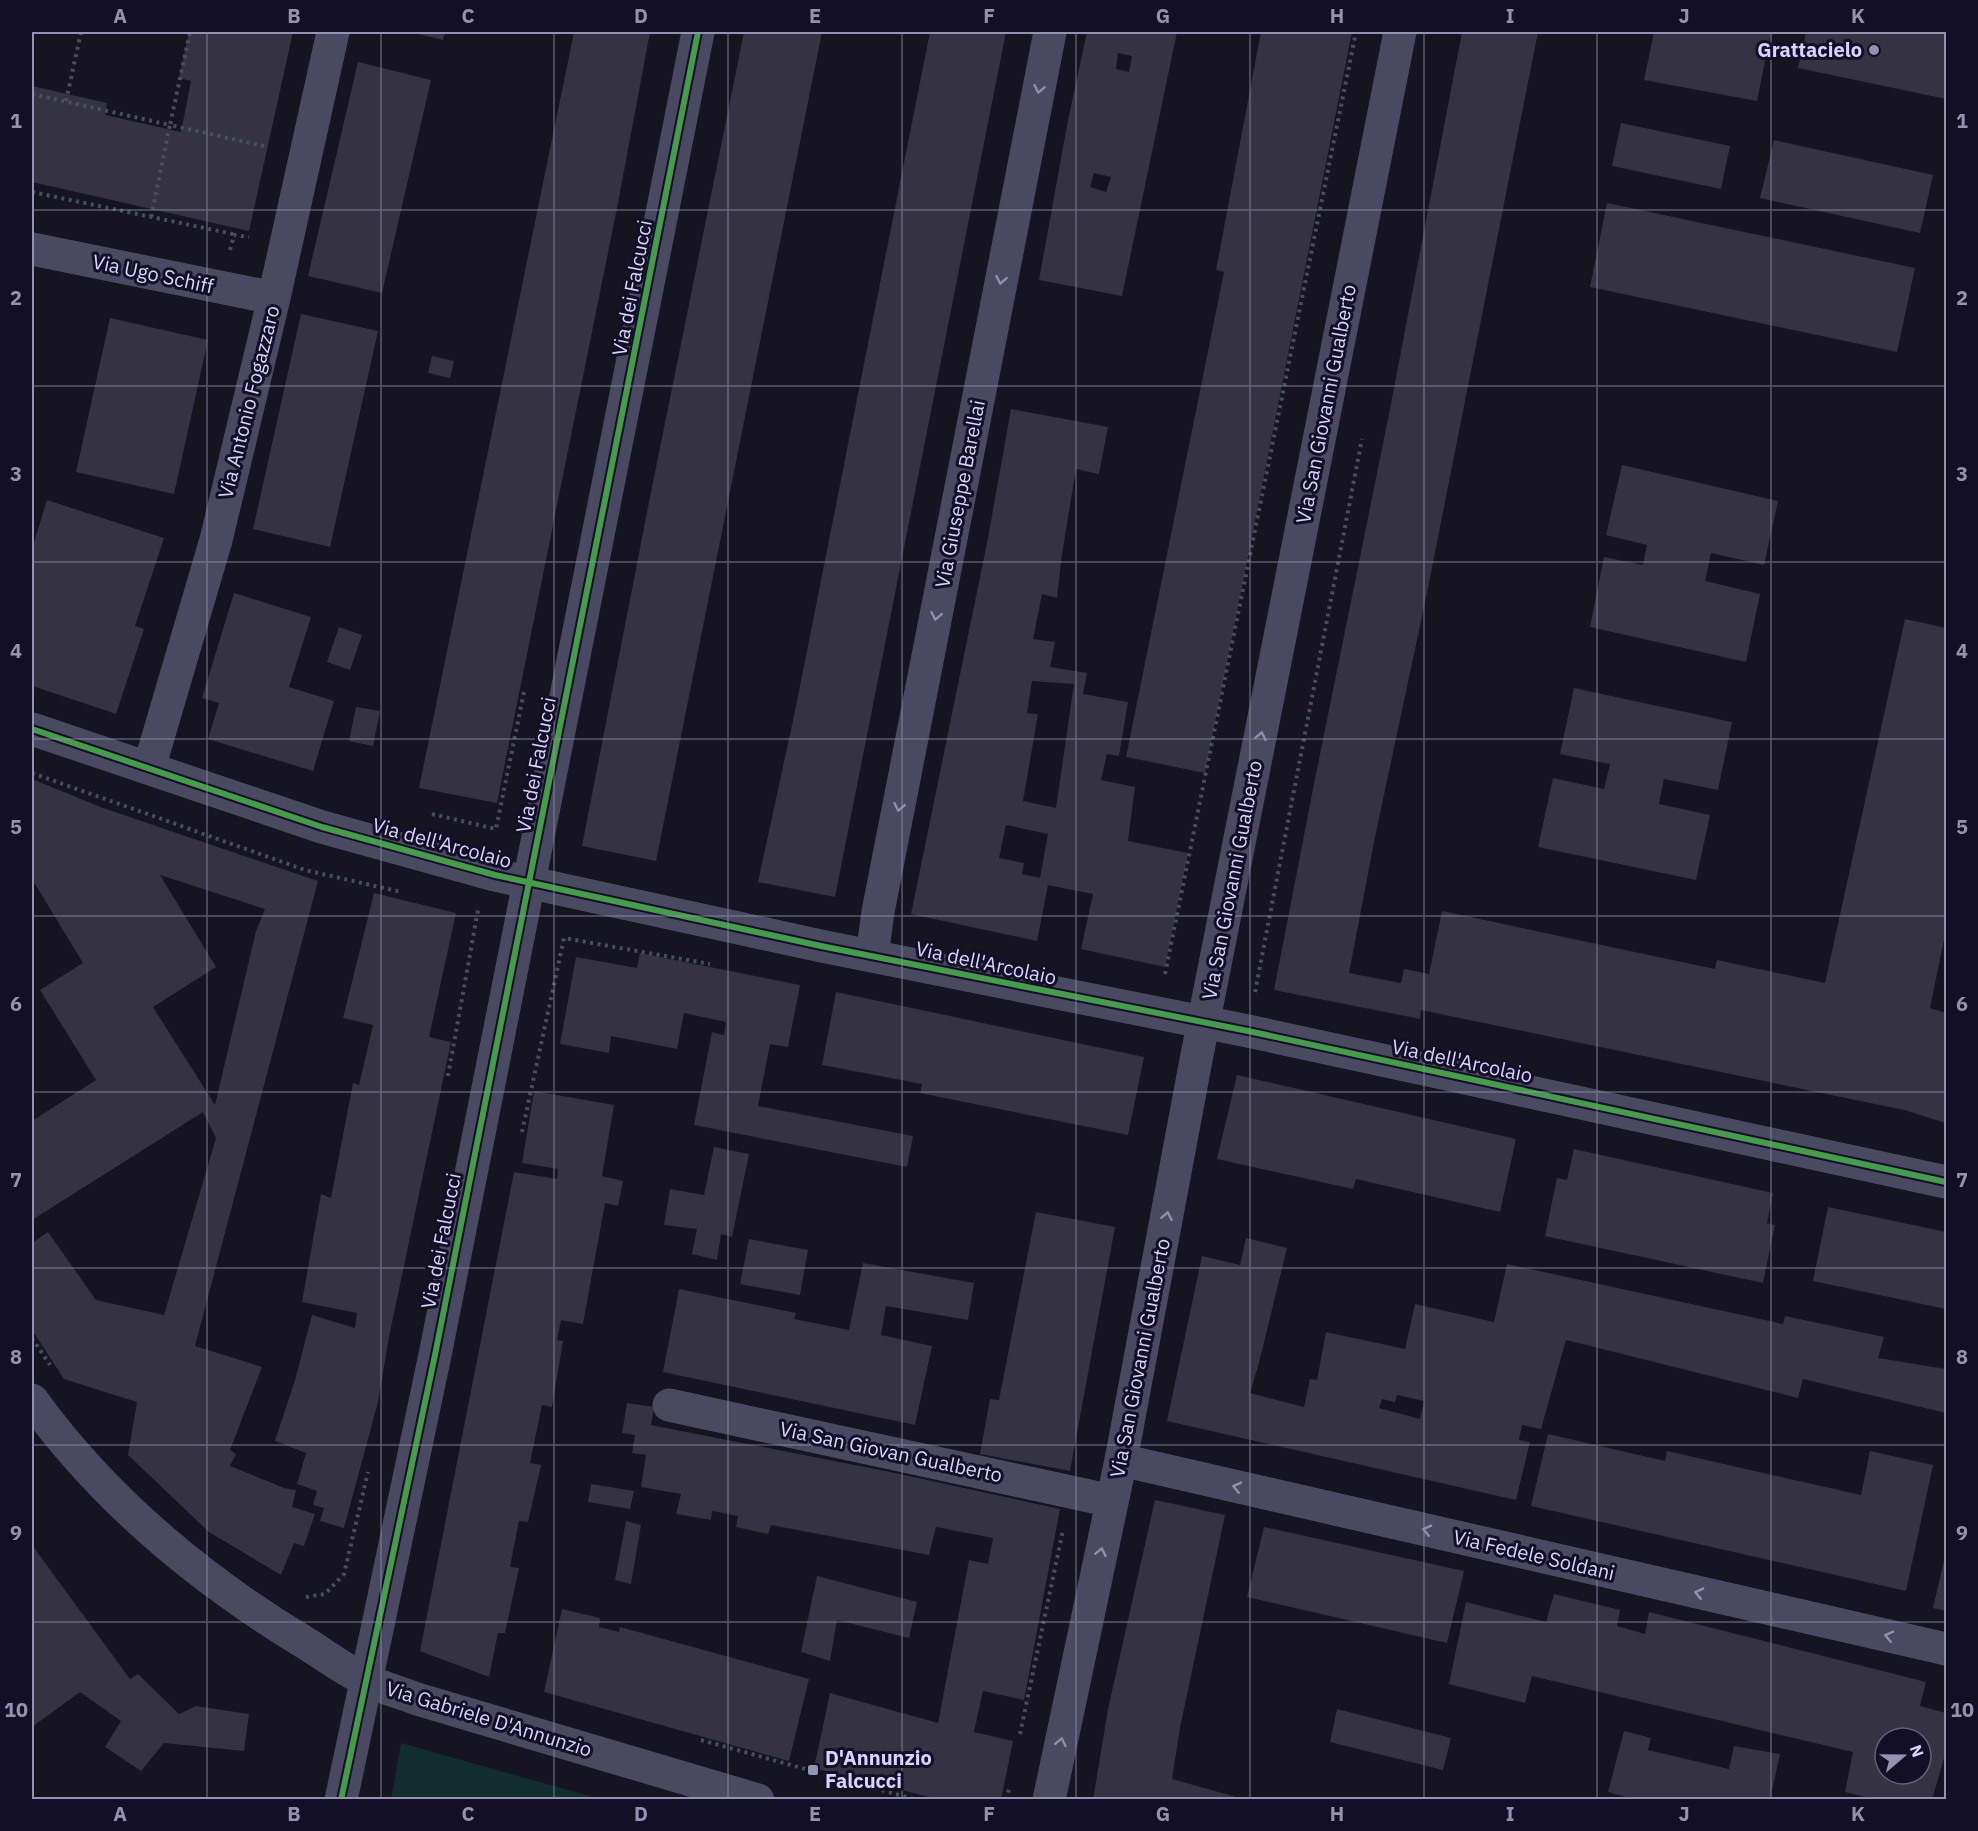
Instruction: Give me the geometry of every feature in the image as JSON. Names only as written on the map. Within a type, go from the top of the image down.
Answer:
[{"type":"street","name":"Via Antonio Fogazzaro","points":[[149,768],[216,540],[274,298],[333,32]]},
{"type":"street","name":"Via dei Falcucci","points":[[341,1800],[435,1355],[698,32]]},
{"type":"street","name":"Via Giuseppe Barellai","points":[[872,956],[885,877],[1050,32]]},
{"type":"street","name":"Via San Giovanni Gualberto","points":[[1048,1800],[1121,1460],[1204,1023],[1400,32]]},
{"type":"street","name":"Via Ugo Schiff","points":[[32,249],[274,298]]},
{"type":"street","name":"Via dell'Arcolaio","points":[[32,729],[322,827],[528,882],[872,956],[1204,1023],[1947,1182]]},
{"type":"street","name":"Via Gabriele D'Annunzio","points":[[32,1400],[102,1484],[166,1545],[257,1613],[366,1680],[417,1699],[758,1800]]},
{"type":"street","name":"Via San Giovan Gualberto","points":[[669,1405],[1112,1501]]},
{"type":"street","name":"Via Fedele Soldani","points":[[1121,1460],[1947,1649]]},
{"type":"path","points":[[66,101],[81,32]]},
{"type":"path","points":[[151,217],[190,32]]},
{"type":"path","points":[[1165,974],[1356,32]]},
{"type":"path","points":[[32,94],[272,148]]},
{"type":"path","points":[[32,192],[234,235]]},
{"type":"path","points":[[1255,992],[1364,430]]},
{"type":"path","points":[[32,773],[305,870],[408,894]]},
{"type":"path","points":[[427,813],[496,829]]},
{"type":"path","points":[[446,1085],[478,909]]},
{"type":"path","points":[[32,1338],[52,1367]]},
{"type":"path","points":[[305,1598],[325,1594],[344,1574],[368,1471]]},
{"type":"path","points":[[1018,1742],[1064,1526]]},
{"type":"path","points":[[700,1739],[917,1800]]},
{"type":"path","points":[[1007,1800],[1011,1777]]},
{"type":"green space","points":[[401,1743],[600,1799],[391,1799]]},
{"type":"building","points":[[189,32],[293,32],[249,231],[32,182],[32,86],[107,103],[105,115],[181,132],[191,81],[179,78]]},
{"type":"building","points":[[410,32],[445,32],[443,40]]},
{"type":"building","points":[[574,32],[650,32],[618,203],[497,803],[419,788]]},
{"type":"building","points":[[744,32],[822,32],[656,861],[582,846]]},
{"type":"building","points":[[930,32],[1006,32],[835,897],[758,882],[795,711]]},
{"type":"building","points":[[1087,32],[1177,32],[1122,296],[1039,280],[1068,120]],"holes":[[[1118,53],[1132,56],[1129,72],[1116,69]],[[1094,173],[1111,177],[1106,192],[1090,187]]]},
{"type":"building","points":[[1261,32],[1352,32],[1205,773],[1126,757],[1224,272],[1216,270]]},
{"type":"building","points":[[1462,32],[1538,32],[1349,973],[1401,983],[1404,969],[1429,974],[1442,911],[1715,969],[1717,960],[1825,983],[1905,619],[1946,628],[1946,930],[1930,1008],[1946,1013],[1946,1123],[1904,1110],[1421,1010],[1420,1019],[1274,990],[1390,409]]},
{"type":"building","points":[[1654,32],[1771,32],[1757,101],[1644,80]]},
{"type":"building","name":"Grattacielo","points":[[1806,32],[1946,32],[1946,99],[1798,68]]},
{"type":"building","points":[[358,62],[431,80],[382,293],[308,276]]},
{"type":"building","points":[[1621,123],[1730,146],[1721,189],[1612,166]]},
{"type":"building","points":[[1774,140],[1933,175],[1920,233],[1760,198]]},
{"type":"building","points":[[1607,203],[1915,268],[1897,352],[1590,287]]},
{"type":"building","points":[[301,314],[378,331],[330,547],[253,529]]},
{"type":"building","points":[[110,318],[208,340],[174,494],[76,472]]},
{"type":"building","points":[[432,356],[454,361],[450,378],[428,373]]},
{"type":"building","points":[[1011,409],[1108,427],[1099,474],[1076,469],[1057,598],[1042,594],[1033,639],[1055,642],[1050,667],[1087,673],[1083,694],[1128,702],[1119,756],[1107,754],[1101,780],[1135,787],[1128,841],[1188,853],[1165,967],[1081,949],[1093,894],[1048,885],[1037,941],[911,914],[988,538]],"holes":[[[1032,681],[1074,684],[1056,808],[1023,801],[1038,714],[1027,713]],[[1006,825],[1048,834],[1040,878],[1022,874],[1024,863],[999,858]]]},
{"type":"building","points":[[1622,465],[1778,501],[1764,565],[1711,553],[1705,581],[1760,594],[1746,662],[1590,627],[1604,557],[1643,565],[1647,545],[1606,535]]},
{"type":"building","points":[[47,500],[164,538],[135,626],[144,629],[116,714],[32,686],[32,549]]},
{"type":"building","points":[[234,593],[311,617],[289,687],[334,701],[313,771],[208,739],[219,703],[202,698]]},
{"type":"building","points":[[339,627],[362,635],[350,670],[327,662]]},
{"type":"building","points":[[1574,688],[1732,722],[1718,790],[1664,779],[1659,804],[1710,815],[1696,880],[1538,847],[1553,778],[1604,789],[1610,764],[1560,754]]},
{"type":"building","points":[[356,707],[380,711],[373,746],[349,741]]},
{"type":"building","points":[[32,779],[103,808],[318,881],[195,1346],[262,1367],[230,1450],[236,1454],[230,1466],[284,1488],[296,1490],[292,1507],[315,1514],[304,1546],[294,1543],[281,1575],[209,1532],[128,1455],[137,1402],[64,1379],[32,1330],[32,1243],[48,1232],[96,1300],[164,1315],[216,1138],[203,1112],[32,1220],[32,1121],[96,1080],[40,990],[83,963],[32,879]],"holes":[[[160,875],[265,909],[256,931],[215,1105],[153,1007],[216,967]]]},
{"type":"building","points":[[374,893],[456,913],[429,1037],[451,1042],[389,1337],[378,1402],[344,1528],[320,1521],[324,1508],[313,1505],[317,1491],[297,1484],[306,1453],[275,1441],[295,1380],[312,1315],[355,1328],[357,1313],[302,1302],[321,1194],[331,1198],[353,1083],[359,1085],[373,1025],[343,1018]]},
{"type":"building","points":[[640,953],[800,985],[788,1047],[770,1044],[758,1106],[913,1136],[907,1167],[694,1125],[712,1032],[724,1035],[726,1022],[684,1013],[677,1049],[611,1036],[609,1053],[560,1044],[576,957],[637,968]]},
{"type":"building","points":[[836,992],[1144,1057],[1128,1135],[920,1093],[922,1084],[822,1065]]},
{"type":"building","points":[[1237,1075],[1516,1139],[1500,1212],[1356,1179],[1353,1189],[1217,1159]]},
{"type":"building","points":[[534,1091],[614,1105],[602,1176],[623,1181],[618,1206],[605,1203],[583,1324],[561,1320],[557,1340],[563,1341],[552,1407],[542,1405],[530,1463],[541,1465],[528,1522],[519,1521],[510,1567],[519,1568],[505,1633],[498,1633],[489,1677],[420,1651],[514,1172],[557,1179],[558,1169],[522,1163]]},
{"type":"building","points":[[714,1147],[749,1154],[732,1237],[721,1234],[717,1260],[692,1254],[697,1229],[664,1225],[670,1189],[704,1195]]},
{"type":"building","points":[[1574,1149],[1773,1193],[1767,1223],[1775,1225],[1763,1283],[1545,1236],[1557,1178],[1567,1180]]},
{"type":"building","points":[[1828,1207],[1946,1232],[1946,1309],[1813,1281]]},
{"type":"building","points":[[1036,1212],[1115,1227],[1070,1471],[980,1454],[990,1399],[999,1400]]},
{"type":"building","points":[[1246,1238],[1287,1248],[1250,1393],[1304,1407],[1310,1379],[1317,1380],[1326,1332],[1405,1349],[1415,1304],[1494,1322],[1507,1264],[1783,1324],[1785,1316],[1884,1337],[1878,1358],[1946,1369],[1946,1413],[1803,1379],[1798,1398],[1566,1340],[1541,1429],[1522,1425],[1519,1440],[1530,1442],[1516,1500],[1167,1421],[1202,1256],[1240,1265]],"holes":[[[1397,1395],[1424,1401],[1420,1419],[1379,1408],[1382,1399],[1395,1402]]]},
{"type":"building","points":[[749,1239],[808,1250],[800,1295],[740,1284]]},
{"type":"building","points":[[863,1263],[974,1283],[968,1320],[886,1306],[881,1335],[932,1346],[915,1425],[663,1372],[679,1289],[796,1313],[794,1319],[849,1330]]},
{"type":"building","points":[[627,1403],[654,1407],[651,1425],[890,1472],[1060,1509],[1024,1700],[983,1691],[974,1732],[1013,1741],[1001,1800],[941,1800],[814,1768],[830,1693],[938,1723],[969,1560],[988,1564],[993,1538],[936,1527],[929,1555],[771,1525],[768,1534],[736,1527],[738,1516],[712,1511],[711,1520],[676,1514],[681,1494],[641,1487],[646,1455],[632,1453],[635,1435],[622,1433]]},
{"type":"building","points":[[1548,1434],[1665,1461],[1667,1451],[1861,1495],[1870,1451],[1933,1465],[1906,1591],[1531,1506]]},
{"type":"building","points":[[591,1484],[634,1491],[630,1509],[588,1502]]},
{"type":"building","points":[[1155,1500],[1225,1515],[1180,1728],[1172,1779],[1247,1800],[1093,1800],[1108,1709]]},
{"type":"building","points":[[626,1521],[641,1525],[631,1584],[615,1580]]},
{"type":"building","points":[[1264,1527],[1464,1571],[1447,1643],[1247,1597]]},
{"type":"building","points":[[32,1545],[130,1679],[138,1674],[179,1714],[196,1706],[249,1714],[244,1751],[164,1743],[141,1771],[105,1747],[121,1721],[80,1692],[32,1727]]},
{"type":"building","points":[[1946,1552],[1946,1611],[1933,1608]]},
{"type":"building","points":[[817,1576],[917,1602],[909,1638],[837,1620],[830,1661],[801,1652]]},
{"type":"building","points":[[1554,1594],[1620,1610],[1617,1626],[1645,1634],[1649,1612],[1926,1682],[1920,1706],[1946,1713],[1946,1751],[1932,1800],[1878,1800],[1845,1792],[1853,1752],[1532,1676],[1525,1703],[1449,1684],[1466,1602],[1546,1622]]},
{"type":"building","points":[[562,1609],[600,1618],[599,1627],[619,1632],[620,1627],[809,1679],[789,1761],[544,1692]]},
{"type":"building","points":[[1337,1709],[1451,1738],[1443,1770],[1330,1742]]},
{"type":"building","points":[[1624,1731],[1651,1738],[1648,1750],[1729,1769],[1734,1746],[1780,1754],[1770,1800],[1636,1800],[1608,1792]]},
{"type":"cycle path","points":[[341,1800],[435,1355],[698,32]]},
{"type":"cycle path","points":[[32,729],[322,827],[495,875],[821,946],[1248,1031],[1946,1182]]},
{"type":"place","name":"Grattacielo","points":[[1874,50]]},
{"type":"place","name":"D'Annunzio Falcucci","points":[[813,1770]]}]
